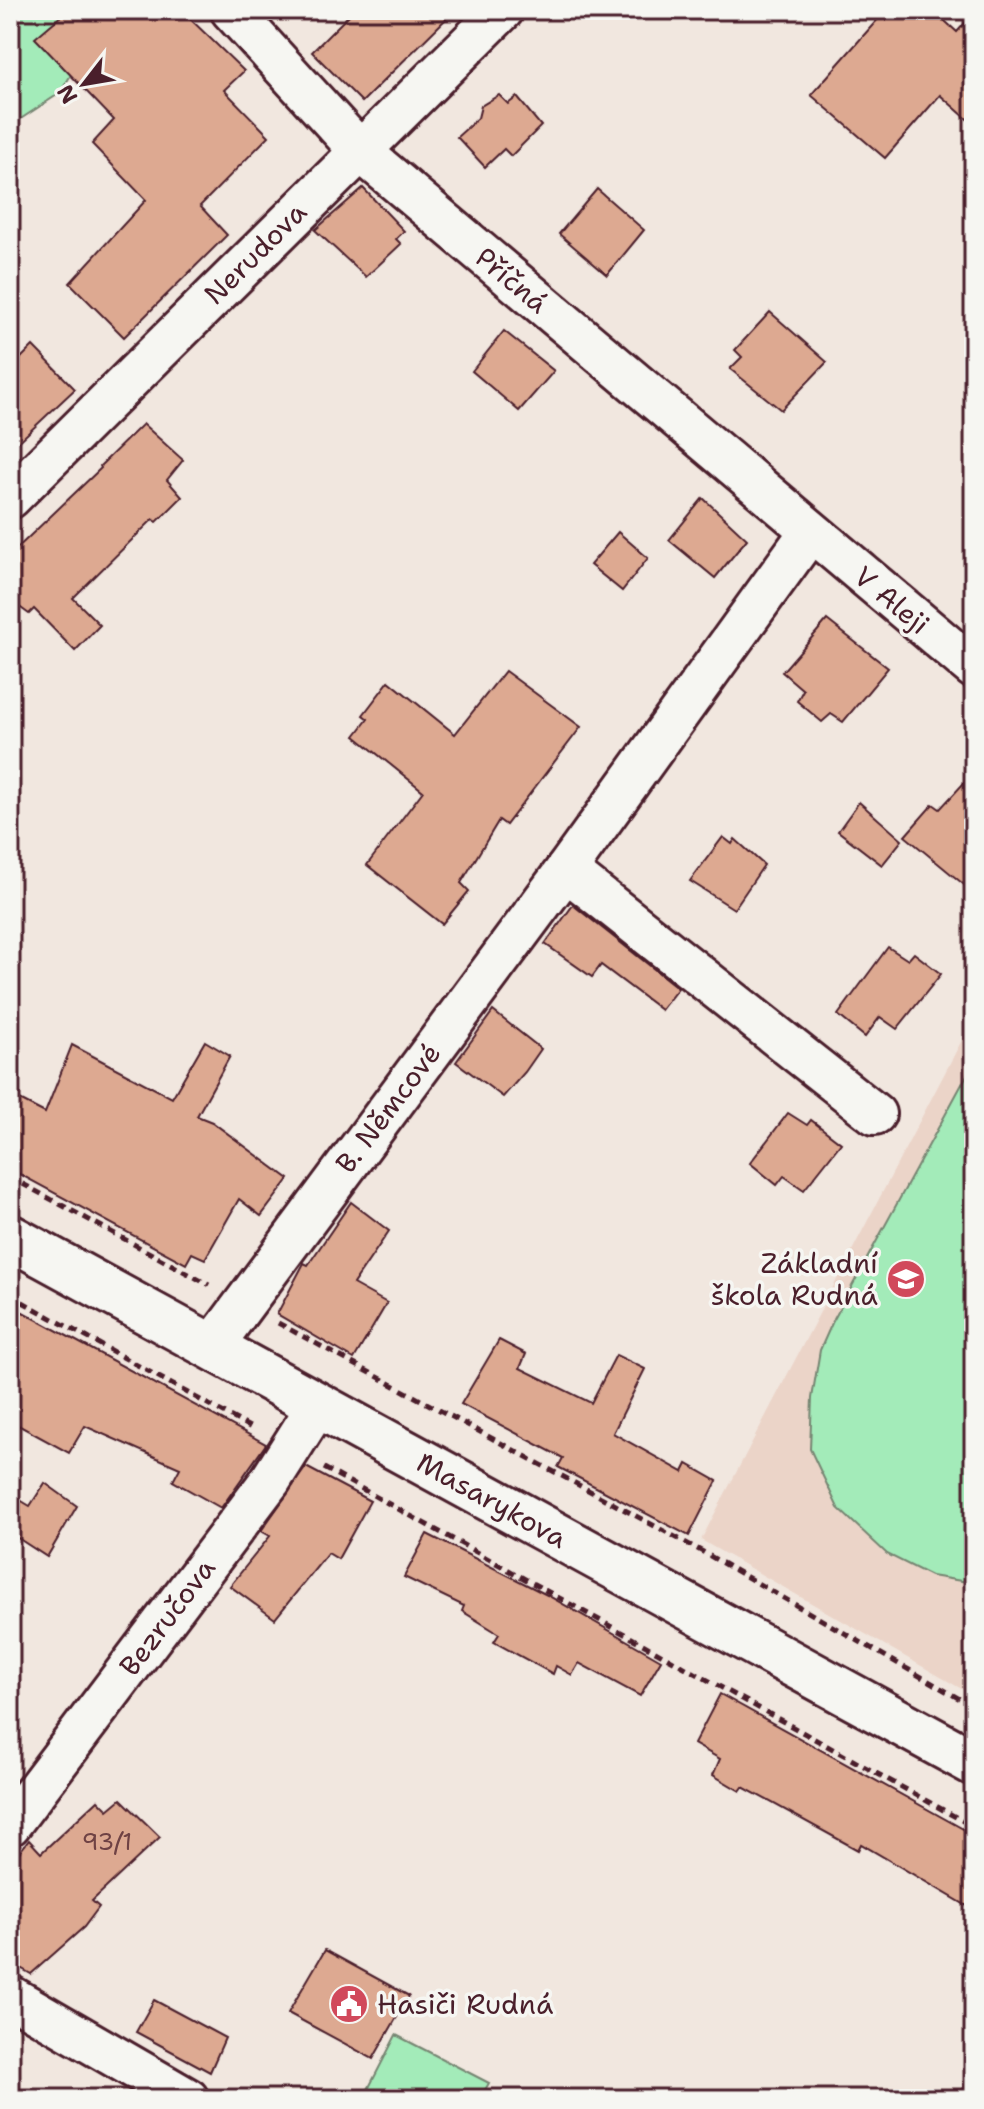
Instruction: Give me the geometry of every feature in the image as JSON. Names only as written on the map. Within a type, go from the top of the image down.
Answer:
[{"type":"main road","name":"Masarykova","points":[[10,1237],[974,1763]]},
{"type":"street","name":"Příčná","points":[[231,10],[359,150],[810,532]]},
{"type":"street","name":"Nerudova","points":[[10,498],[503,10]]},
{"type":"street","name":"V Aleji","points":[[810,532],[974,668]]},
{"type":"street","name":"B. Němcové","points":[[212,1347],[566,870],[810,532]]},
{"type":"street","points":[[566,870],[875,1114]]},
{"type":"street","name":"Bezručova","points":[[10,1825],[270,1481],[318,1405]]},
{"type":"street","points":[[10,1996],[188,2099]]},
{"type":"path","points":[[10,1177],[215,1289]]},
{"type":"path","points":[[10,1295],[974,1827]]},
{"type":"path","points":[[267,1317],[703,1552],[974,1707]]},
{"type":"shaded area","name":"Základní škola Rudná","points":[[974,1017],[974,1696],[701,1540]]},
{"type":"green space","points":[[10,10],[110,10],[60,93],[10,126]]},
{"type":"green space","points":[[974,1062],[974,1583],[931,1576],[887,1554],[838,1508],[810,1449],[812,1398],[820,1350]]},
{"type":"green space","points":[[396,2035],[489,2083],[480,2099],[363,2099]]},
{"type":"building","points":[[68,10],[181,10],[244,71],[224,90],[269,136],[200,206],[227,235],[124,337],[70,283],[146,200],[92,144],[114,120],[35,38]]},
{"type":"building","points":[[354,10],[455,10],[362,102],[312,52]]},
{"type":"building","points":[[886,10],[933,10],[957,32],[974,13],[974,125],[940,95],[885,158],[811,95]]},
{"type":"building","points":[[499,95],[508,104],[517,97],[541,126],[511,156],[504,149],[485,167],[457,137],[478,118],[481,106]]},
{"type":"building","points":[[363,188],[404,231],[396,239],[401,244],[366,277],[315,230]]},
{"type":"building","points":[[597,189],[644,230],[607,275],[559,234]]},
{"type":"building","points":[[770,312],[827,362],[781,410],[730,369],[742,357],[735,350]]},
{"type":"building","points":[[504,331],[554,371],[519,411],[472,371]]},
{"type":"building","points":[[33,346],[75,389],[10,450],[10,369]]},
{"type":"building","points":[[143,424],[183,460],[167,480],[182,497],[157,522],[153,519],[73,598],[100,625],[75,651],[34,609],[29,614],[10,600],[10,555]]},
{"type":"building","points":[[703,498],[747,539],[715,578],[669,540]]},
{"type":"building","points":[[618,532],[648,558],[622,591],[590,565]]},
{"type":"building","points":[[827,620],[888,668],[843,722],[831,714],[822,722],[797,701],[803,690],[782,672]]},
{"type":"building","points":[[505,671],[581,727],[506,825],[499,820],[461,883],[469,891],[442,924],[367,865],[423,791],[355,736],[368,719],[363,715],[389,681],[455,734]]},
{"type":"building","points":[[974,772],[974,893],[905,836],[933,804],[940,809]]},
{"type":"building","points":[[859,802],[902,840],[882,865],[838,831]]},
{"type":"building","points":[[723,837],[732,844],[735,839],[764,865],[734,909],[690,881]]},
{"type":"building","points":[[573,905],[678,988],[661,1010],[601,965],[592,977],[545,944]]},
{"type":"building","points":[[888,947],[908,960],[914,953],[941,974],[897,1029],[880,1017],[865,1037],[838,1015]]},
{"type":"building","points":[[493,1011],[541,1049],[503,1097],[456,1062]]},
{"type":"building","points":[[205,1041],[230,1056],[197,1116],[212,1122],[289,1179],[261,1216],[239,1199],[205,1259],[192,1253],[186,1264],[10,1169],[10,1095],[45,1113],[72,1045],[172,1098]]},
{"type":"building","points":[[788,1113],[807,1125],[811,1120],[841,1143],[804,1190],[784,1176],[777,1185],[750,1163]]},
{"type":"building","points":[[351,1202],[389,1231],[353,1284],[387,1303],[354,1359],[277,1314],[304,1263],[308,1265]]},
{"type":"building","points":[[10,1305],[266,1444],[221,1508],[173,1481],[180,1468],[85,1426],[69,1453],[16,1424],[18,1417],[10,1413]]},
{"type":"building","points":[[499,1340],[526,1354],[520,1368],[591,1403],[616,1355],[645,1369],[613,1433],[683,1472],[687,1464],[717,1481],[689,1536],[558,1467],[563,1458],[461,1404]]},
{"type":"building","points":[[306,1467],[370,1501],[338,1559],[328,1553],[275,1619],[230,1586],[270,1536],[261,1531]]},
{"type":"building","points":[[45,1483],[77,1506],[47,1557],[10,1533],[10,1494],[30,1506]]},
{"type":"building","points":[[427,1534],[547,1595],[661,1660],[640,1696],[579,1663],[572,1675],[556,1666],[553,1674],[494,1642],[499,1634],[462,1611],[464,1606],[404,1577]]},
{"type":"building","points":[[720,1694],[974,1835],[974,1910],[861,1844],[858,1850],[743,1787],[740,1791],[713,1775],[720,1759],[694,1744]]},
{"type":"building","points":[[121,1799],[160,1837],[92,1901],[99,1907],[84,1927],[31,1974],[10,1962],[10,1864],[29,1840],[41,1853],[98,1800],[108,1810]]},
{"type":"building","name":"Hasiči Rudná","points":[[325,1950],[409,1996],[373,2059],[288,2013]]},
{"type":"building","points":[[154,2000],[225,2038],[210,2072],[136,2032]]},
{"type":"place","name":"Základní škola Rudná","points":[[906,1279]]},
{"type":"place","name":"Hasiči Rudná","points":[[349,2004]]}]
